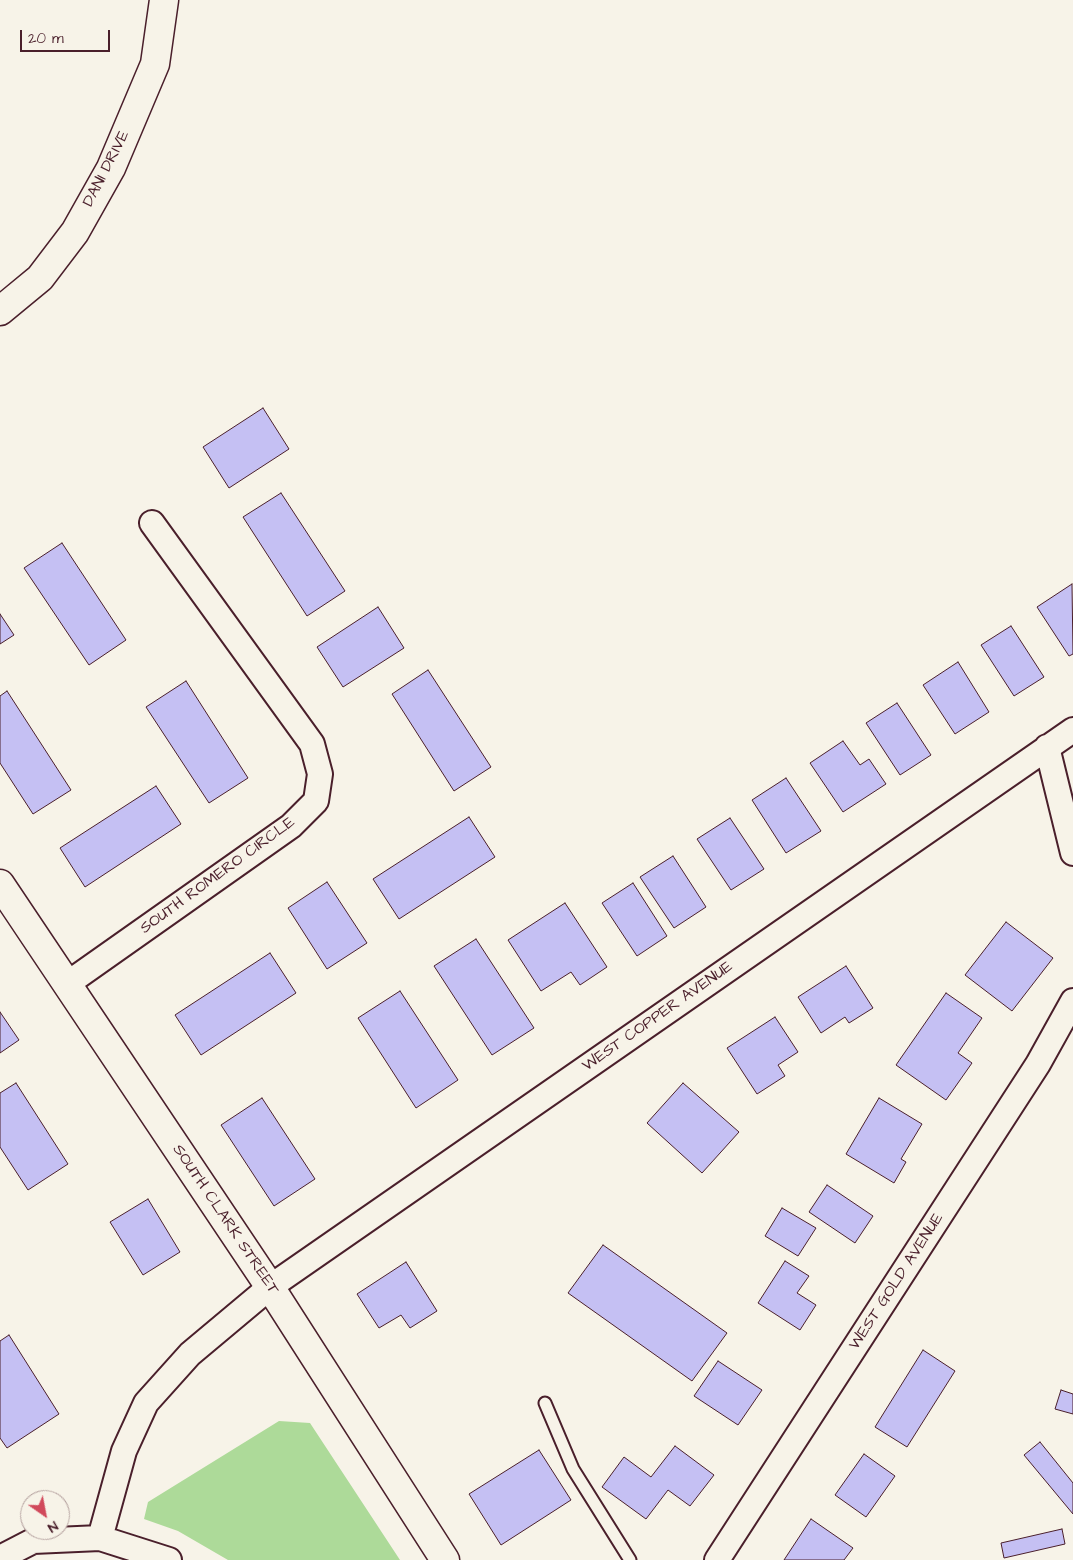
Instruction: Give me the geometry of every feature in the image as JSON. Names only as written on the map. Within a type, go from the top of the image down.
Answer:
[{"type":"street","name":"DANI DRIVE","points":[[0,311],[40,278],[75,232],[111,168],[155,64],[164,0]]},
{"type":"street","name":"SOUTH ROMERO CIRCLE","points":[[67,984],[290,826],[316,801],[320,774],[312,744],[152,523]]},
{"type":"street","name":"WEST COPPER AVENUE","points":[[100,1538],[124,1451],[146,1403],[190,1354],[270,1288],[1073,730]]},
{"type":"street","points":[[1047,747],[1073,853]]},
{"type":"street","name":"SOUTH CLARK STREET","points":[[0,884],[270,1288],[446,1560]]},
{"type":"street","name":"WEST GOLD AVENUE","points":[[717,1560],[1038,1064],[1073,1001]]},
{"type":"street","points":[[0,1558],[33,1541],[100,1538],[169,1560]]},
{"type":"lane","points":[[545,1403],[573,1469],[630,1560]]},
{"type":"green space","points":[[279,1421],[310,1423],[400,1560],[228,1560],[178,1531],[144,1519],[148,1502]]},
{"type":"building","points":[[263,408],[289,449],[229,488],[203,447]]},
{"type":"building","points":[[281,493],[345,591],[307,616],[243,517]]},
{"type":"building","points":[[62,543],[126,640],[89,665],[24,568]]},
{"type":"building","points":[[1072,584],[1073,654],[1069,656],[1037,607]]},
{"type":"building","points":[[378,607],[404,648],[343,687],[317,647]]},
{"type":"building","points":[[0,614],[14,635],[0,644]]},
{"type":"building","points":[[1011,626],[1044,677],[1014,696],[981,645]]},
{"type":"building","points":[[958,662],[989,712],[955,734],[923,685]]},
{"type":"building","points":[[428,670],[491,767],[454,791],[392,694]]},
{"type":"building","points":[[186,681],[248,778],[209,803],[146,707]]},
{"type":"building","points":[[7,691],[71,790],[33,814],[0,763],[0,696]]},
{"type":"building","points":[[897,703],[931,755],[900,775],[866,723]]},
{"type":"building","points":[[843,741],[860,765],[869,759],[886,784],[843,812],[810,763]]},
{"type":"building","points":[[786,778],[821,831],[786,853],[752,800]]},
{"type":"building","points":[[156,786],[181,824],[85,887],[60,848]]},
{"type":"building","points":[[469,817],[495,857],[399,919],[373,879]]},
{"type":"building","points":[[730,818],[764,869],[731,890],[697,839]]},
{"type":"building","points":[[673,856],[706,907],[674,928],[640,877]]},
{"type":"building","points":[[327,882],[367,943],[327,969],[288,908]]},
{"type":"building","points":[[633,883],[667,936],[637,956],[602,903]]},
{"type":"building","points":[[565,903],[607,967],[580,985],[571,972],[541,991],[508,940]]},
{"type":"building","points":[[1006,922],[1053,958],[1012,1011],[965,975]]},
{"type":"building","points":[[476,939],[534,1028],[492,1055],[434,966]]},
{"type":"building","points":[[270,953],[296,993],[201,1055],[175,1015]]},
{"type":"building","points":[[846,966],[873,1008],[849,1023],[845,1017],[821,1033],[798,997]]},
{"type":"building","points":[[400,991],[458,1080],[416,1108],[358,1018]]},
{"type":"building","points":[[946,993],[982,1018],[958,1053],[972,1063],[946,1100],[896,1065]]},
{"type":"building","points":[[0,1012],[19,1040],[0,1053]]},
{"type":"building","points":[[775,1017],[798,1052],[778,1065],[785,1076],[757,1094],[727,1048]]},
{"type":"building","points":[[16,1083],[68,1164],[28,1190],[0,1147],[0,1093]]},
{"type":"building","points":[[683,1083],[739,1132],[702,1173],[647,1123]]},
{"type":"building","points":[[262,1098],[315,1179],[274,1206],[221,1125]]},
{"type":"building","points":[[879,1098],[922,1124],[901,1159],[906,1162],[894,1183],[846,1154]]},
{"type":"building","points":[[827,1185],[873,1216],[855,1243],[809,1212]]},
{"type":"building","points":[[148,1199],[180,1252],[143,1275],[110,1222]]},
{"type":"building","points":[[782,1208],[816,1228],[798,1256],[765,1236]]},
{"type":"building","points":[[603,1245],[727,1333],[692,1381],[568,1293]]},
{"type":"building","points":[[785,1261],[809,1276],[797,1293],[816,1305],[800,1330],[758,1303]]},
{"type":"building","points":[[406,1262],[437,1311],[410,1328],[401,1315],[379,1328],[357,1294]]},
{"type":"building","points":[[9,1335],[59,1414],[7,1448],[0,1438],[0,1341]]},
{"type":"building","points":[[923,1350],[955,1371],[907,1447],[875,1427]]},
{"type":"building","points":[[718,1361],[762,1390],[738,1425],[694,1396]]},
{"type":"building","points":[[1061,1390],[1073,1394],[1073,1414],[1055,1409]]},
{"type":"building","points":[[1040,1442],[1073,1483],[1073,1514],[1024,1455]]},
{"type":"building","points":[[675,1446],[714,1475],[690,1506],[668,1490],[646,1519],[602,1487],[624,1457],[651,1477]]},
{"type":"building","points":[[539,1450],[571,1500],[501,1545],[469,1494]]},
{"type":"building","points":[[864,1454],[895,1476],[866,1517],[835,1495]]},
{"type":"building","points":[[811,1519],[853,1548],[844,1560],[784,1560]]},
{"type":"building","points":[[1062,1529],[1065,1544],[1004,1558],[1001,1543]]}]
